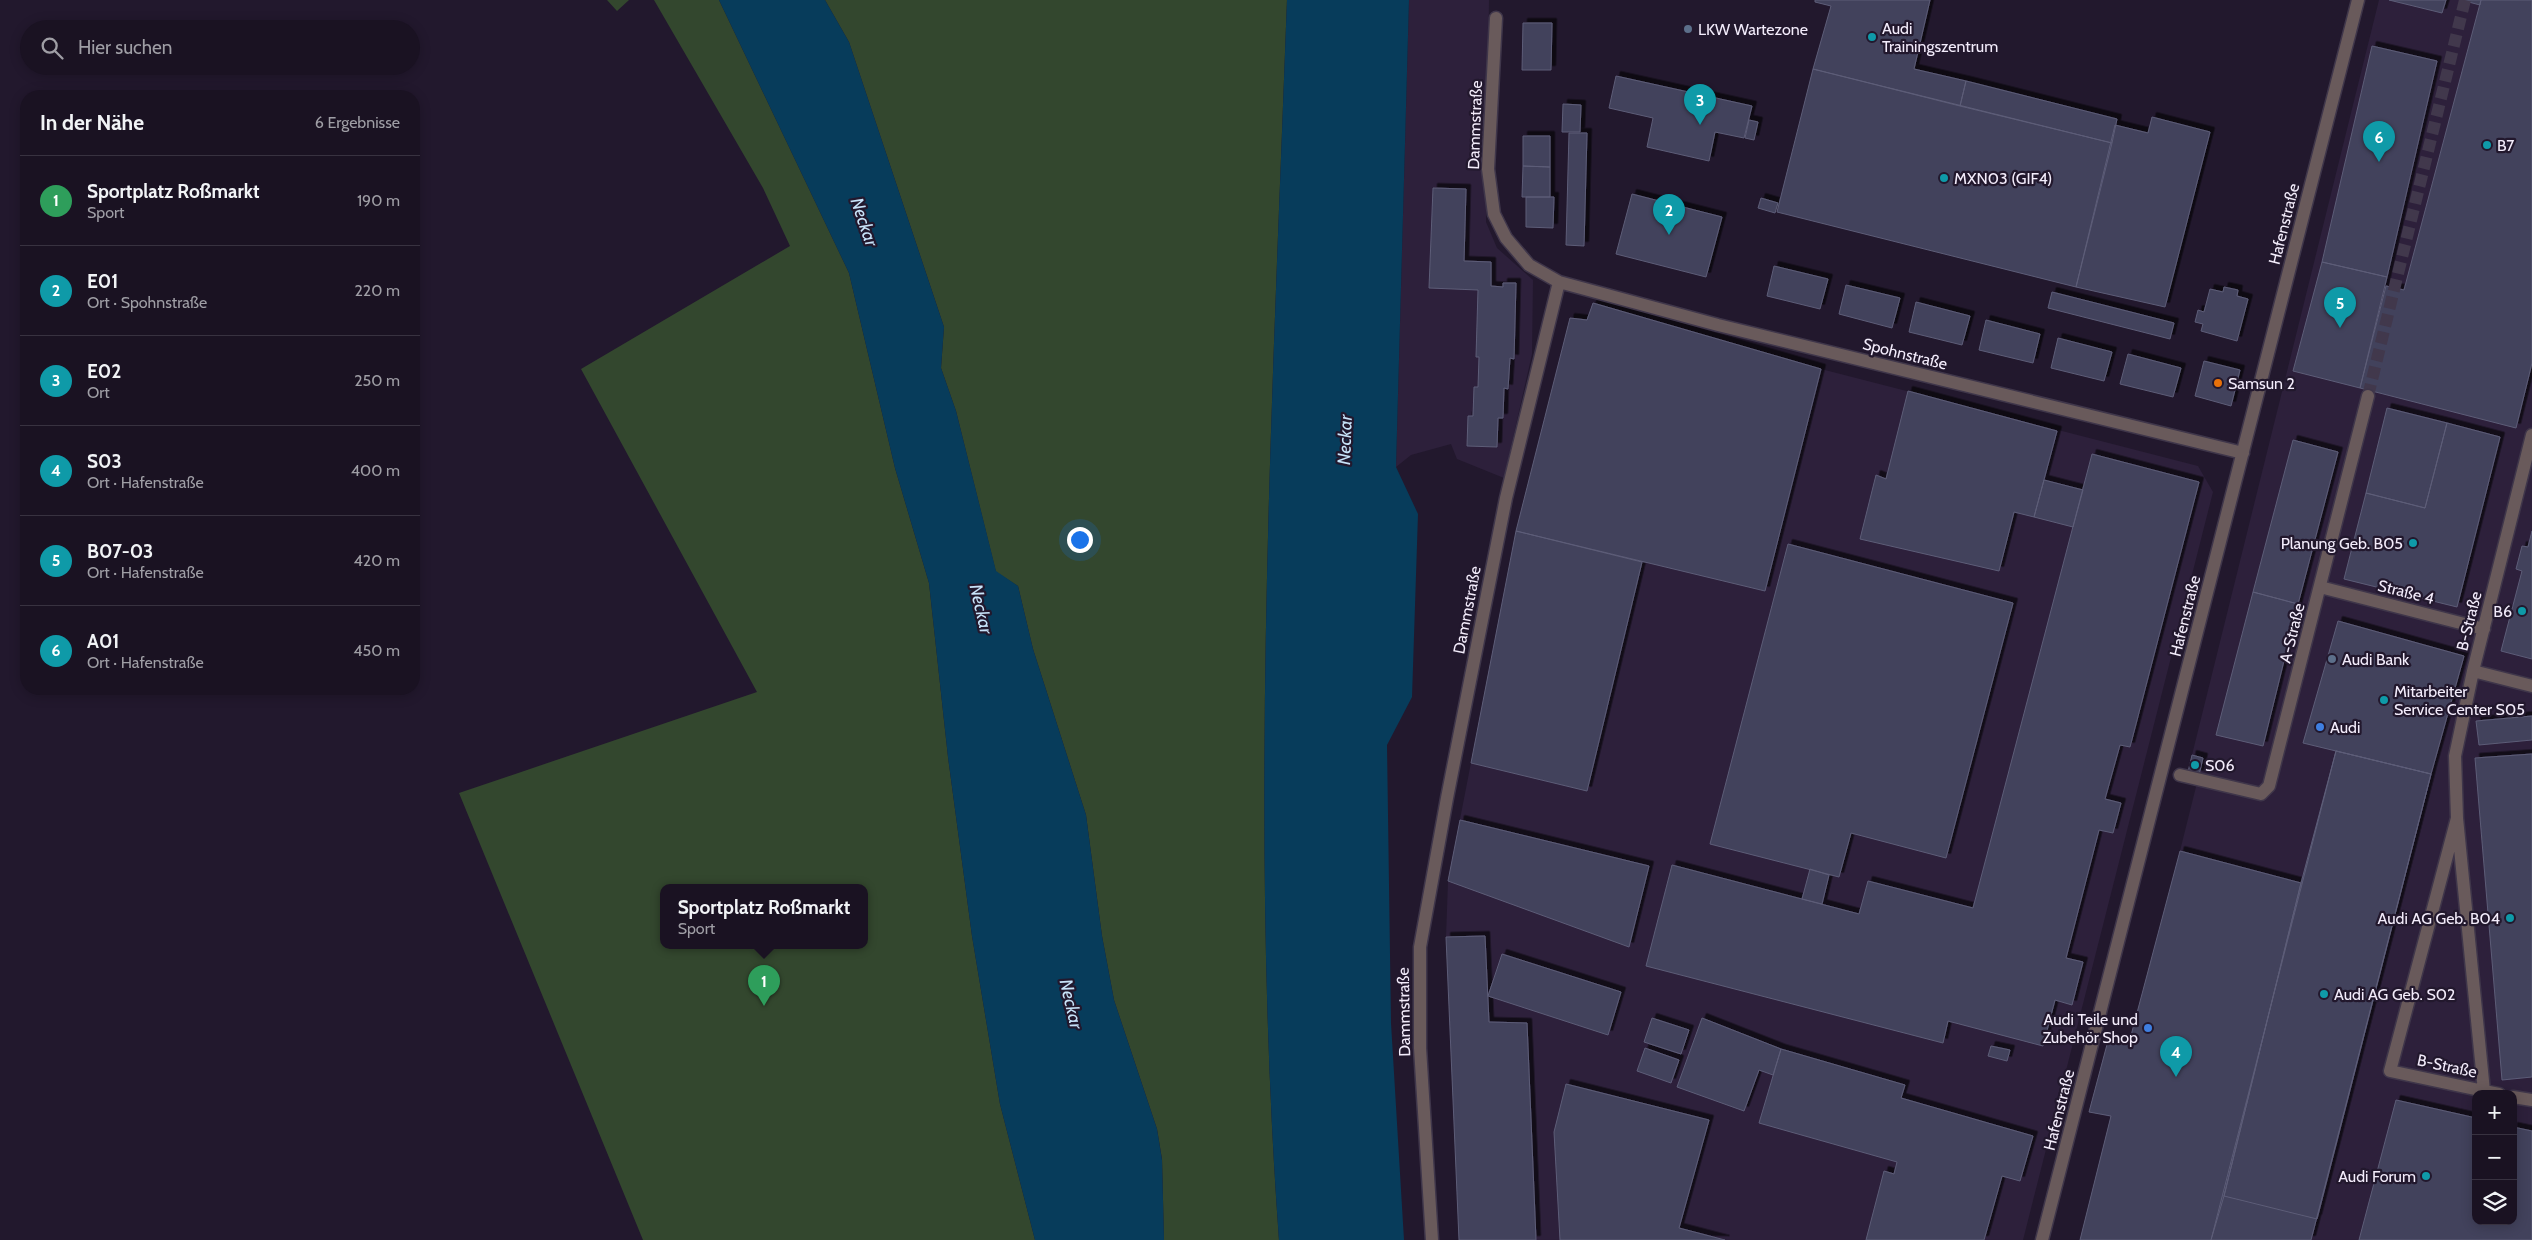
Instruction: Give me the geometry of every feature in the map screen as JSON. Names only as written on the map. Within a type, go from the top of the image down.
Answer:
[{"type":"street","name":"Hafenstraße","points":[[2042,1240],[2358,0]]},
{"type":"street","name":"Dammstraße","points":[[1432,1240],[1420,1048],[1420,947],[1447,798],[1506,498],[1559,282],[1529,265],[1506,238],[1494,214],[1488,169],[1496,18]]},
{"type":"street","name":"Spohnstraße","points":[[1559,282],[1718,325],[2244,453]]},
{"type":"street","name":"A-Straße","points":[[2180,775],[2261,794],[2269,786],[2368,396]]},
{"type":"street","name":"B-Straße","points":[[2484,1090],[2457,818],[2455,756],[2473,671],[2532,435]]},
{"type":"street","name":"Straße 4","points":[[2320,587],[2484,629]]},
{"type":"street","points":[[2473,671],[2532,686]]},
{"type":"street","name":"B-Straße","points":[[2457,818],[2390,1071],[2479,1090]]},
{"type":"street","points":[[2517,1098],[2532,1100]]},
{"type":"shaded area","points":[[1409,0],[1489,0],[1486,222],[1497,248],[1533,280],[1532,354],[1504,478],[1457,459],[1451,444],[1411,455],[1396,467]]},
{"type":"shaded area","points":[[2379,0],[2532,0],[2532,1240],[2080,1240],[2111,1117],[2089,1112],[2109,1037],[2129,1042],[2199,775],[2188,772]]},
{"type":"shaded area","points":[[1593,303],[1821,369],[2198,466],[2213,492],[2023,1240],[1459,1240],[1446,937],[1448,881],[1516,531],[1570,318],[1587,320]]},
{"type":"green space","points":[[607,0],[629,0],[617,11]]},
{"type":"green space","points":[[654,0],[719,0],[849,273],[895,468],[929,583],[948,757],[972,936],[1000,1104],[1035,1240],[643,1240],[459,793],[757,692],[581,369],[790,246],[763,188]]},
{"type":"green space","points":[[825,0],[1287,0],[1270,465],[1264,775],[1265,930],[1270,1085],[1279,1240],[1164,1240],[1162,1159],[1157,1129],[1114,1000],[1102,936],[1086,815],[1033,649],[1018,586],[996,572],[956,411],[941,368],[944,327],[849,42]]},
{"type":"water","name":"Neckar","points":[[719,0],[825,0],[849,42],[944,327],[941,368],[956,411],[996,571],[1018,586],[1033,649],[1086,815],[1102,936],[1114,1000],[1157,1129],[1162,1160],[1164,1240],[1035,1240],[1000,1104],[972,936],[948,757],[929,583],[895,468],[849,273]]},
{"type":"water","name":"Neckar","points":[[1287,0],[1409,0],[1396,467],[1418,514],[1412,697],[1387,745],[1391,1023],[1404,1240],[1279,1240],[1270,1085],[1265,931],[1264,775],[1270,465]]},
{"type":"building","name":"Audi Trainingszentrum","points":[[1815,0],[1930,0],[1914,69],[1966,81],[1960,106],[1813,69],[1831,6],[1815,2]]},
{"type":"building","points":[[2389,0],[2446,0],[2442,13]]},
{"type":"building","points":[[2461,0],[2481,0],[2480,5]]},
{"type":"building","name":"B7","points":[[2481,0],[2532,0],[2532,363],[2516,428],[2360,388],[2386,286],[2404,290]]},
{"type":"building","points":[[1523,23],[1552,23],[1551,70],[1522,70]]},
{"type":"building","points":[[2372,46],[2437,61],[2387,277],[2322,262]]},
{"type":"building","name":"MXN03 (GIF4)","points":[[1813,69],[2112,143],[2076,287],[1777,212]]},
{"type":"building","points":[[1616,76],[1752,106],[1744,138],[1715,132],[1709,161],[1647,147],[1653,118],[1609,108]]},
{"type":"building","points":[[1966,81],[2117,119],[2112,143],[1960,106]]},
{"type":"building","points":[[1563,104],[1581,105],[1580,132],[1562,132]]},
{"type":"building","points":[[2152,117],[2210,132],[2165,307],[2076,287],[2115,125],[2148,133]]},
{"type":"building","points":[[1749,120],[1758,122],[1754,140],[1745,138]]},
{"type":"building","points":[[1569,133],[1587,133],[1584,246],[1566,245]]},
{"type":"building","points":[[1523,136],[1550,136],[1550,167],[1523,166]]},
{"type":"building","points":[[1523,166],[1550,167],[1550,197],[1522,197]]},
{"type":"building","points":[[1433,188],[1466,189],[1464,261],[1491,262],[1491,286],[1503,287],[1503,283],[1516,283],[1514,359],[1510,358],[1508,389],[1504,388],[1503,418],[1498,418],[1497,447],[1467,446],[1468,416],[1473,416],[1474,387],[1478,387],[1479,357],[1476,357],[1478,290],[1429,288]]},
{"type":"building","points":[[1632,194],[1722,217],[1706,277],[1616,254]]},
{"type":"building","points":[[1526,197],[1554,197],[1553,228],[1526,227]]},
{"type":"building","points":[[1761,198],[1778,203],[1775,213],[1758,208]]},
{"type":"building","points":[[2322,262],[2387,277],[2360,388],[2293,371]]},
{"type":"building","points":[[1774,266],[1828,279],[1820,309],[1767,296]]},
{"type":"building","points":[[1846,285],[1900,298],[1892,328],[1839,314]]},
{"type":"building","points":[[2224,287],[2238,290],[2237,296],[2248,299],[2237,341],[2201,331],[2203,324],[2195,322],[2198,310],[2204,312],[2210,289],[2223,292]]},
{"type":"building","points":[[2052,292],[2174,323],[2170,339],[2048,308]]},
{"type":"building","points":[[1916,302],[1970,316],[1962,345],[1909,332]]},
{"type":"building","points":[[1593,303],[1821,369],[1765,591],[1516,531],[1570,318],[1587,320]]},
{"type":"building","points":[[1986,320],[2040,334],[2033,363],[1979,350]]},
{"type":"building","points":[[2058,338],[2112,352],[2104,381],[2051,368]]},
{"type":"building","points":[[2128,354],[2181,368],[2173,397],[2120,384]]},
{"type":"building","name":"Samsun 2","points":[[2204,361],[2240,370],[2231,406],[2195,396]]},
{"type":"building","points":[[1908,391],[2057,431],[2034,517],[2014,512],[1999,571],[1860,539],[1876,475],[1886,479]]},
{"type":"building","points":[[2387,408],[2447,423],[2425,508],[2366,493]]},
{"type":"building","name":"Planung Geb. B05","points":[[2447,423],[2500,437],[2457,607],[2344,579],[2366,493],[2425,508]]},
{"type":"building","points":[[2293,440],[2338,452],[2298,604],[2253,592]]},
{"type":"building","points":[[2092,454],[2199,482],[2130,747],[2120,745],[2105,799],[2121,803],[2113,833],[2099,830],[2066,958],[2083,962],[2072,1005],[2055,1000],[2043,1046],[1948,1021],[1943,1043],[1646,966],[1672,865],[1859,914],[1868,881],[1973,908]]},
{"type":"building","points":[[2044,480],[2083,490],[2073,527],[2034,517]]},
{"type":"building","points":[[1516,531],[1642,562],[1587,791],[1471,763]]},
{"type":"building","name":"B6","points":[[2532,531],[2532,659],[2501,651],[2522,571],[2516,569],[2522,546],[2528,547]]},
{"type":"building","points":[[1788,544],[2013,603],[1946,858],[1851,833],[1839,877],[1710,844]]},
{"type":"building","points":[[2253,592],[2298,604],[2263,746],[2216,735]]},
{"type":"building","name":"Mitarbeiter Service Center S05","points":[[2338,621],[2464,656],[2431,774],[2303,743]]},
{"type":"building","points":[[2532,716],[2532,740],[2479,745],[2476,721]]},
{"type":"building","name":"Audi AG Geb. S02","points":[[2336,751],[2431,774],[2311,1240],[2211,1240]]},
{"type":"building","name":"Audi AG Geb. S02","points":[[2336,751],[2431,774],[2317,1219],[2224,1196],[2301,883]]},
{"type":"building","name":"Audi AG Geb. B04","points":[[2532,754],[2532,1077],[2502,1080],[2475,758]]},
{"type":"building","name":"S06","points":[[2192,755],[2203,758],[2199,775],[2188,772]]},
{"type":"building","points":[[1460,820],[1649,866],[1629,947],[1448,881]]},
{"type":"building","points":[[2180,851],[2301,883],[2224,1196],[2211,1240],[2080,1240],[2111,1116],[2089,1112],[2109,1037],[2129,1043]]},
{"type":"building","points":[[1810,869],[1829,875],[1822,904],[1802,899]]},
{"type":"building","points":[[1485,936],[1489,1022],[1527,1023],[1536,1240],[1459,1240],[1446,937]]},
{"type":"building","points":[[1502,954],[1621,992],[1608,1035],[1488,996]]},
{"type":"building","points":[[1652,1018],[1689,1030],[1681,1054],[1644,1042]]},
{"type":"building","points":[[1702,1018],[1781,1049],[1773,1075],[1759,1070],[1744,1111],[1677,1087]]},
{"type":"building","points":[[1991,1046],[2010,1050],[2007,1061],[1988,1056]]},
{"type":"building","points":[[1645,1048],[1679,1060],[1671,1083],[1637,1071]]},
{"type":"building","points":[[1781,1049],[1905,1085],[1901,1098],[2033,1136],[2020,1181],[2002,1176],[1984,1240],[1866,1240],[1884,1171],[1894,1174],[1897,1162],[1759,1123]]},
{"type":"building","points":[[1566,1084],[1709,1120],[1679,1228],[1725,1240],[1560,1240],[1554,1132]]},
{"type":"building","name":"Audi Forum","points":[[2396,1100],[2472,1117],[2472,1225],[2517,1225],[2517,1128],[2532,1131],[2532,1240],[2359,1240]]},
{"type":"tunnel","points":[[2368,396],[2465,0]]},
{"type":"place","name":"LKW Wartezone","points":[[1688,29]]},
{"type":"place","name":"Audi Trainingszentrum","points":[[1872,37]]},
{"type":"place","name":"E02","points":[[1700,125]]},
{"type":"place","name":"B7","points":[[2487,145]]},
{"type":"place","name":"A01","points":[[2379,162]]},
{"type":"place","name":"MXN03 (GIF4)","points":[[1944,178]]},
{"type":"place","name":"E01","points":[[1669,235]]},
{"type":"place","name":"B07-03","points":[[2340,328]]},
{"type":"place","name":"Samsun 2","points":[[2218,383]]},
{"type":"place","name":"Planung Geb. B05","points":[[2413,543]]},
{"type":"place","name":"B6","points":[[2522,611]]},
{"type":"place","name":"Audi Bank","points":[[2332,659]]},
{"type":"place","name":"Mitarbeiter Service Center S05","points":[[2384,700]]},
{"type":"place","name":"Audi","points":[[2320,727]]},
{"type":"place","name":"S06","points":[[2195,765]]},
{"type":"place","name":"Audi AG Geb. B04","points":[[2510,918]]},
{"type":"place","name":"Audi AG Geb. S02","points":[[2324,994]]},
{"type":"place","name":"Sportplatz Roßmarkt","points":[[764,1006]]},
{"type":"place","name":"Audi Teile und Zubehör Shop","points":[[2148,1028]]},
{"type":"place","name":"S03","points":[[2176,1077]]},
{"type":"place","name":"Audi Forum","points":[[2426,1176]]}]
